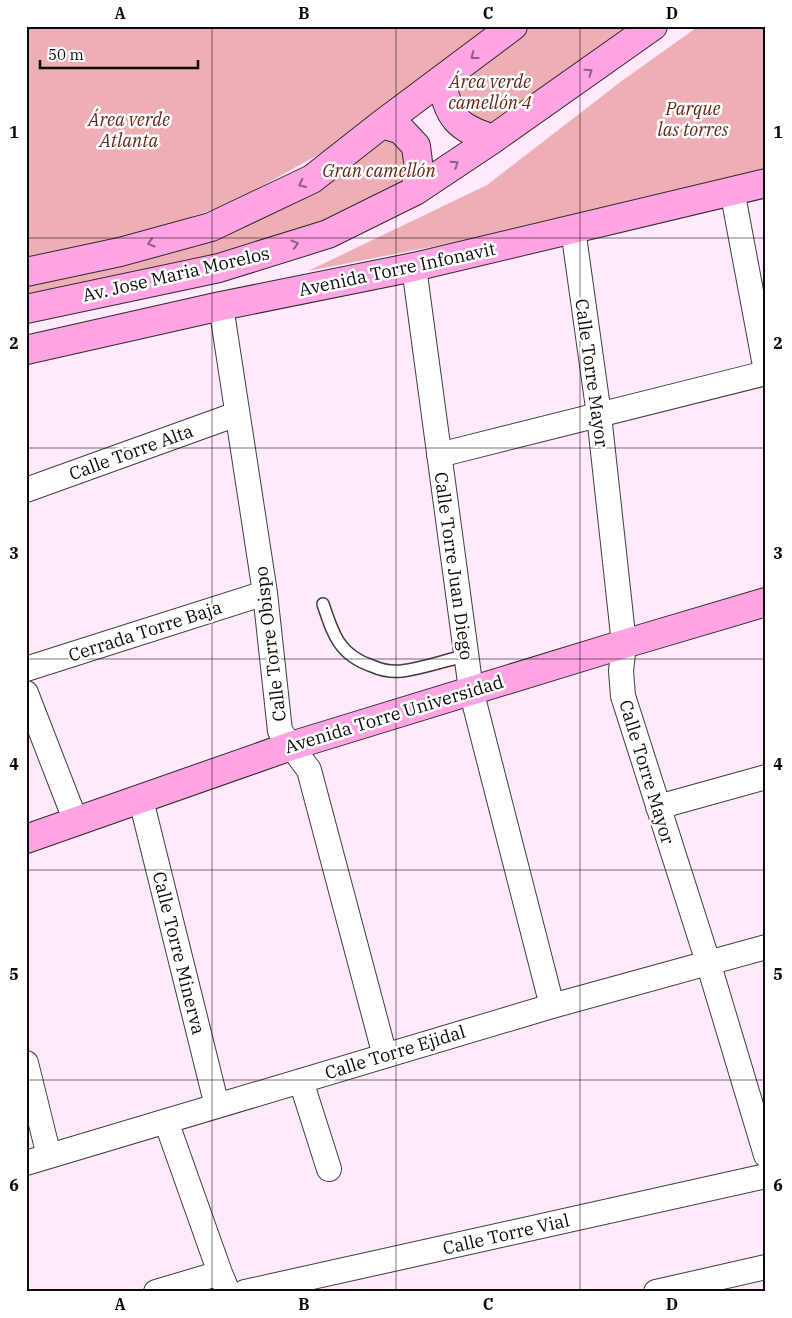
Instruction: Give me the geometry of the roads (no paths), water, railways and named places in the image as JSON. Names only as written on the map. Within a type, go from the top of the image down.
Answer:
[{"type":"street","name":"Av. Jose Maria Morelos","points":[[26,272],[120,252],[211,227],[312,179],[513,26]]},
{"type":"street","name":"Av. Jose Maria Morelos","points":[[26,308],[228,265],[328,234],[415,191],[493,139],[653,26]]},
{"type":"street","points":[[441,81],[445,98],[453,117],[471,132],[493,139]]},
{"type":"street","points":[[382,124],[401,130],[416,146],[419,170],[415,191]]},
{"type":"street","name":"Avenida Torre Infonavit","points":[[26,350],[221,306],[414,267],[766,182]]},
{"type":"street","points":[[439,455],[766,372],[732,190]]},
{"type":"street","name":"Calle Torre Mayor","points":[[573,229],[599,415],[624,644],[621,671],[623,696],[708,962],[766,1155]]},
{"type":"street","name":"Calle Torre Juan Diego","points":[[414,267],[471,690],[552,1006]]},
{"type":"street","name":"Calle Torre Obispo","points":[[221,306],[265,593],[280,731],[309,770],[385,1056]]},
{"type":"street","name":"Calle Torre Alta","points":[[26,490],[237,414]]},
{"type":"street","name":"Cerrada Torre Baja","points":[[26,669],[265,593]]},
{"type":"street","name":"Avenida Torre Universidad","points":[[26,839],[291,746],[766,602]]},
{"type":"street","points":[[26,693],[76,822]]},
{"type":"street","points":[[658,807],[766,777]]},
{"type":"street","name":"Calle Torre Minerva","points":[[141,800],[217,1106]]},
{"type":"street","name":"Calle Torre Ejidal","points":[[26,1163],[552,1006],[766,947]]},
{"type":"street","points":[[26,1063],[49,1156]]},
{"type":"street","points":[[301,1080],[330,1170]]},
{"type":"street","points":[[156,1292],[224,1282],[166,1121]]},
{"type":"street","name":"Calle Torre Vial","points":[[246,1292],[766,1176]]},
{"type":"street","points":[[656,1292],[766,1267]]},
{"type":"lane","points":[[323,604],[331,628],[341,648],[360,662],[382,670],[401,671],[466,656]]},
{"type":"park label","name":"Área verde camellón 4","points":[[490,91]]},
{"type":"park label","name":"Parque las torres","points":[[693,118]]},
{"type":"park label","name":"Área verde Atlanta","points":[[129,129]]},
{"type":"park label","name":"Gran camellón","points":[[379,170]]}]
